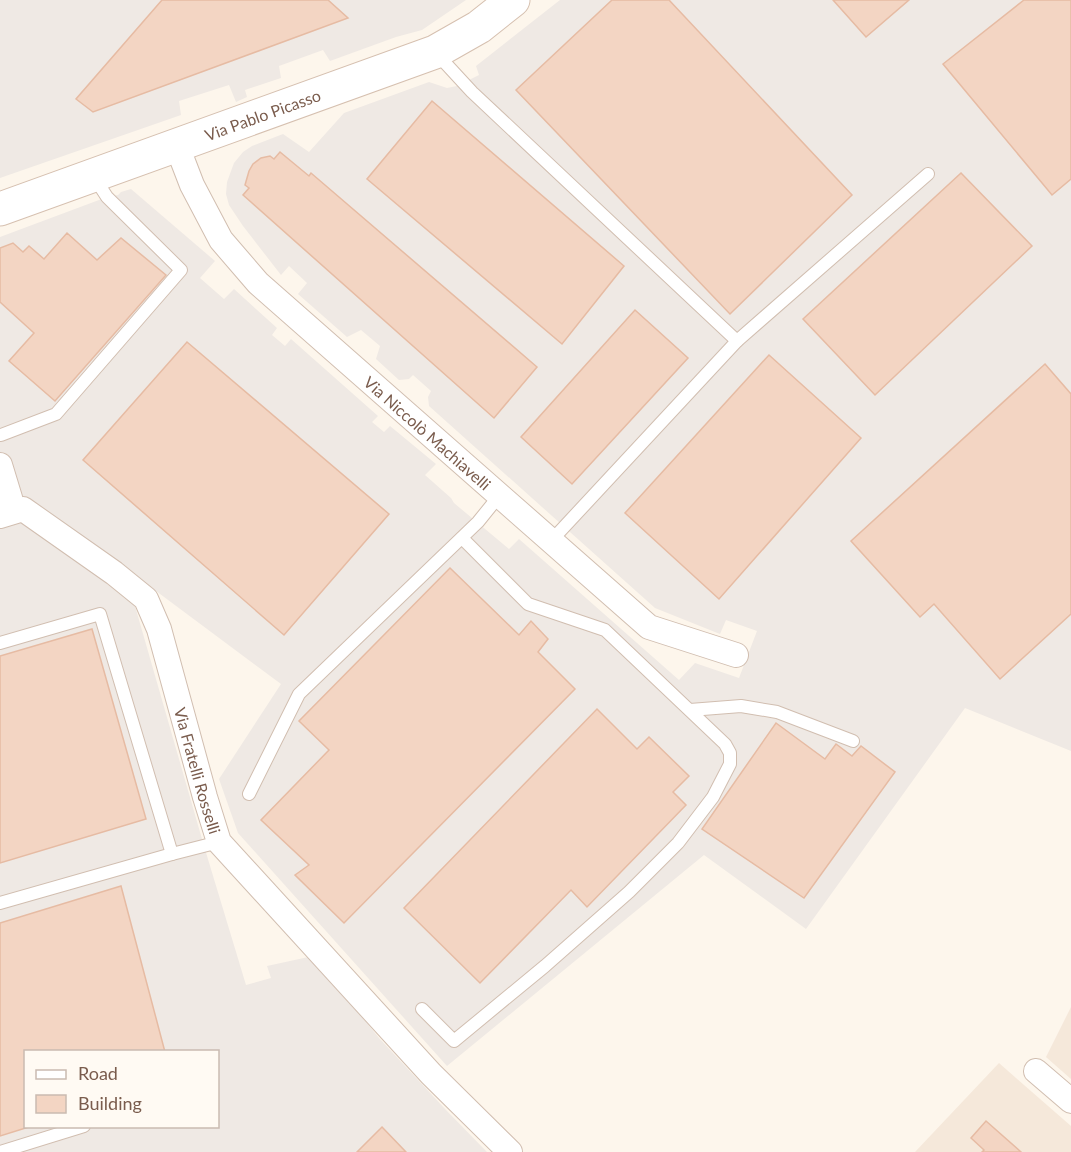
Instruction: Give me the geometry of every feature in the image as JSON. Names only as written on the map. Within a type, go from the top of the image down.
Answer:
[{"type":"main road","name":"Via Pablo Picasso","points":[[0,209],[435,52],[479,27],[513,0]]},
{"type":"street","name":"Via Niccolò Machiavelli","points":[[177,146],[192,184],[221,240],[258,283],[649,627],[736,655]]},
{"type":"street","points":[[0,465],[7,514]]},
{"type":"street","name":"Via Fratelli Rosselli","points":[[7,514],[23,509],[114,573],[146,599],[159,628],[219,842],[431,1074],[510,1152]]},
{"type":"street","points":[[1036,1071],[1071,1101]]},
{"type":"lane","points":[[435,52],[472,92],[737,341]]},
{"type":"lane","points":[[552,541],[737,341],[928,174]]},
{"type":"lane","points":[[1,435],[56,414],[182,270],[107,197],[93,176]]},
{"type":"lane","points":[[249,794],[299,694],[462,538],[499,496]]},
{"type":"lane","points":[[422,1009],[454,1041],[545,966],[678,843],[713,797],[730,764],[730,753],[726,744],[605,630],[528,604],[462,538]]},
{"type":"lane","points":[[0,643],[100,614],[172,855]]},
{"type":"lane","points":[[690,710],[741,706],[777,712],[853,741]]},
{"type":"lane","points":[[0,903],[219,842]]},
{"type":"lane","points":[[0,1152],[78,1128]]},
{"type":"shaded area","points":[[0,0],[466,0],[422,30],[330,61],[323,50],[279,66],[281,78],[245,90],[247,97],[236,102],[229,85],[179,101],[181,115],[0,178]]},
{"type":"shaded area","points":[[560,0],[1071,0],[1071,751],[965,708],[806,929],[704,855],[447,1066],[238,833],[219,779],[281,684],[148,585],[130,597],[135,606],[246,985],[271,978],[267,966],[313,956],[379,1038],[487,1152],[0,1152],[0,237],[131,189],[215,261],[200,278],[224,299],[234,289],[277,328],[272,335],[285,346],[291,339],[378,416],[372,422],[384,432],[390,426],[436,464],[425,475],[454,503],[509,549],[519,539],[679,680],[695,663],[739,678],[757,631],[726,620],[720,634],[655,608],[429,406],[428,397],[431,391],[413,375],[409,379],[399,380],[376,359],[380,346],[361,330],[347,337],[298,294],[307,283],[289,266],[281,275],[229,205],[226,194],[227,182],[234,163],[243,152],[252,146],[283,134],[309,152],[344,113],[429,82],[447,88],[457,86],[479,75],[476,66]]},
{"type":"shaded area","points":[[1071,1007],[1071,1079],[1046,1057]]},
{"type":"shaded area","points":[[999,1063],[1071,1126],[1071,1152],[915,1152]]},
{"type":"building","points":[[162,0],[328,0],[348,18],[93,112],[76,99]]},
{"type":"building","points":[[612,0],[669,0],[852,195],[730,314],[516,90]]},
{"type":"building","points":[[833,0],[909,0],[866,37]]},
{"type":"building","points":[[1024,0],[1071,0],[1071,179],[1052,195],[943,64]]},
{"type":"building","points":[[432,101],[624,266],[562,344],[367,179]]},
{"type":"building","points":[[280,152],[309,176],[311,173],[537,367],[494,418],[243,195],[249,188],[245,185],[253,164],[261,158],[270,156],[274,159]]},
{"type":"building","points":[[961,173],[1032,246],[875,395],[803,319]]},
{"type":"building","points":[[67,233],[97,260],[121,238],[166,275],[55,401],[9,361],[34,333],[0,302],[0,248],[13,243],[23,252],[29,246],[44,259]]},
{"type":"building","points":[[635,310],[688,358],[572,484],[521,437]]},
{"type":"building","points":[[187,342],[389,514],[284,635],[83,460]]},
{"type":"building","points":[[769,355],[861,438],[719,599],[625,513]]},
{"type":"building","points":[[1045,364],[1071,394],[1071,614],[1000,679],[934,604],[920,617],[851,541]]},
{"type":"building","points":[[450,568],[519,635],[531,621],[548,639],[538,652],[575,689],[344,923],[295,875],[309,865],[261,820],[329,750],[299,721]]},
{"type":"building","points":[[92,629],[146,819],[0,863],[0,656]]},
{"type":"building","points":[[597,709],[637,749],[649,737],[689,776],[673,792],[686,805],[587,907],[571,890],[480,983],[404,908]]},
{"type":"building","points":[[776,723],[825,759],[836,744],[852,756],[861,746],[895,772],[804,898],[702,829]]},
{"type":"building","points":[[121,886],[164,1050],[24,1050],[26,1128],[0,1136],[0,923]]},
{"type":"building","points":[[986,1121],[1021,1152],[982,1152],[984,1150],[971,1138]]},
{"type":"building","points":[[382,1127],[406,1152],[357,1152]]}]
